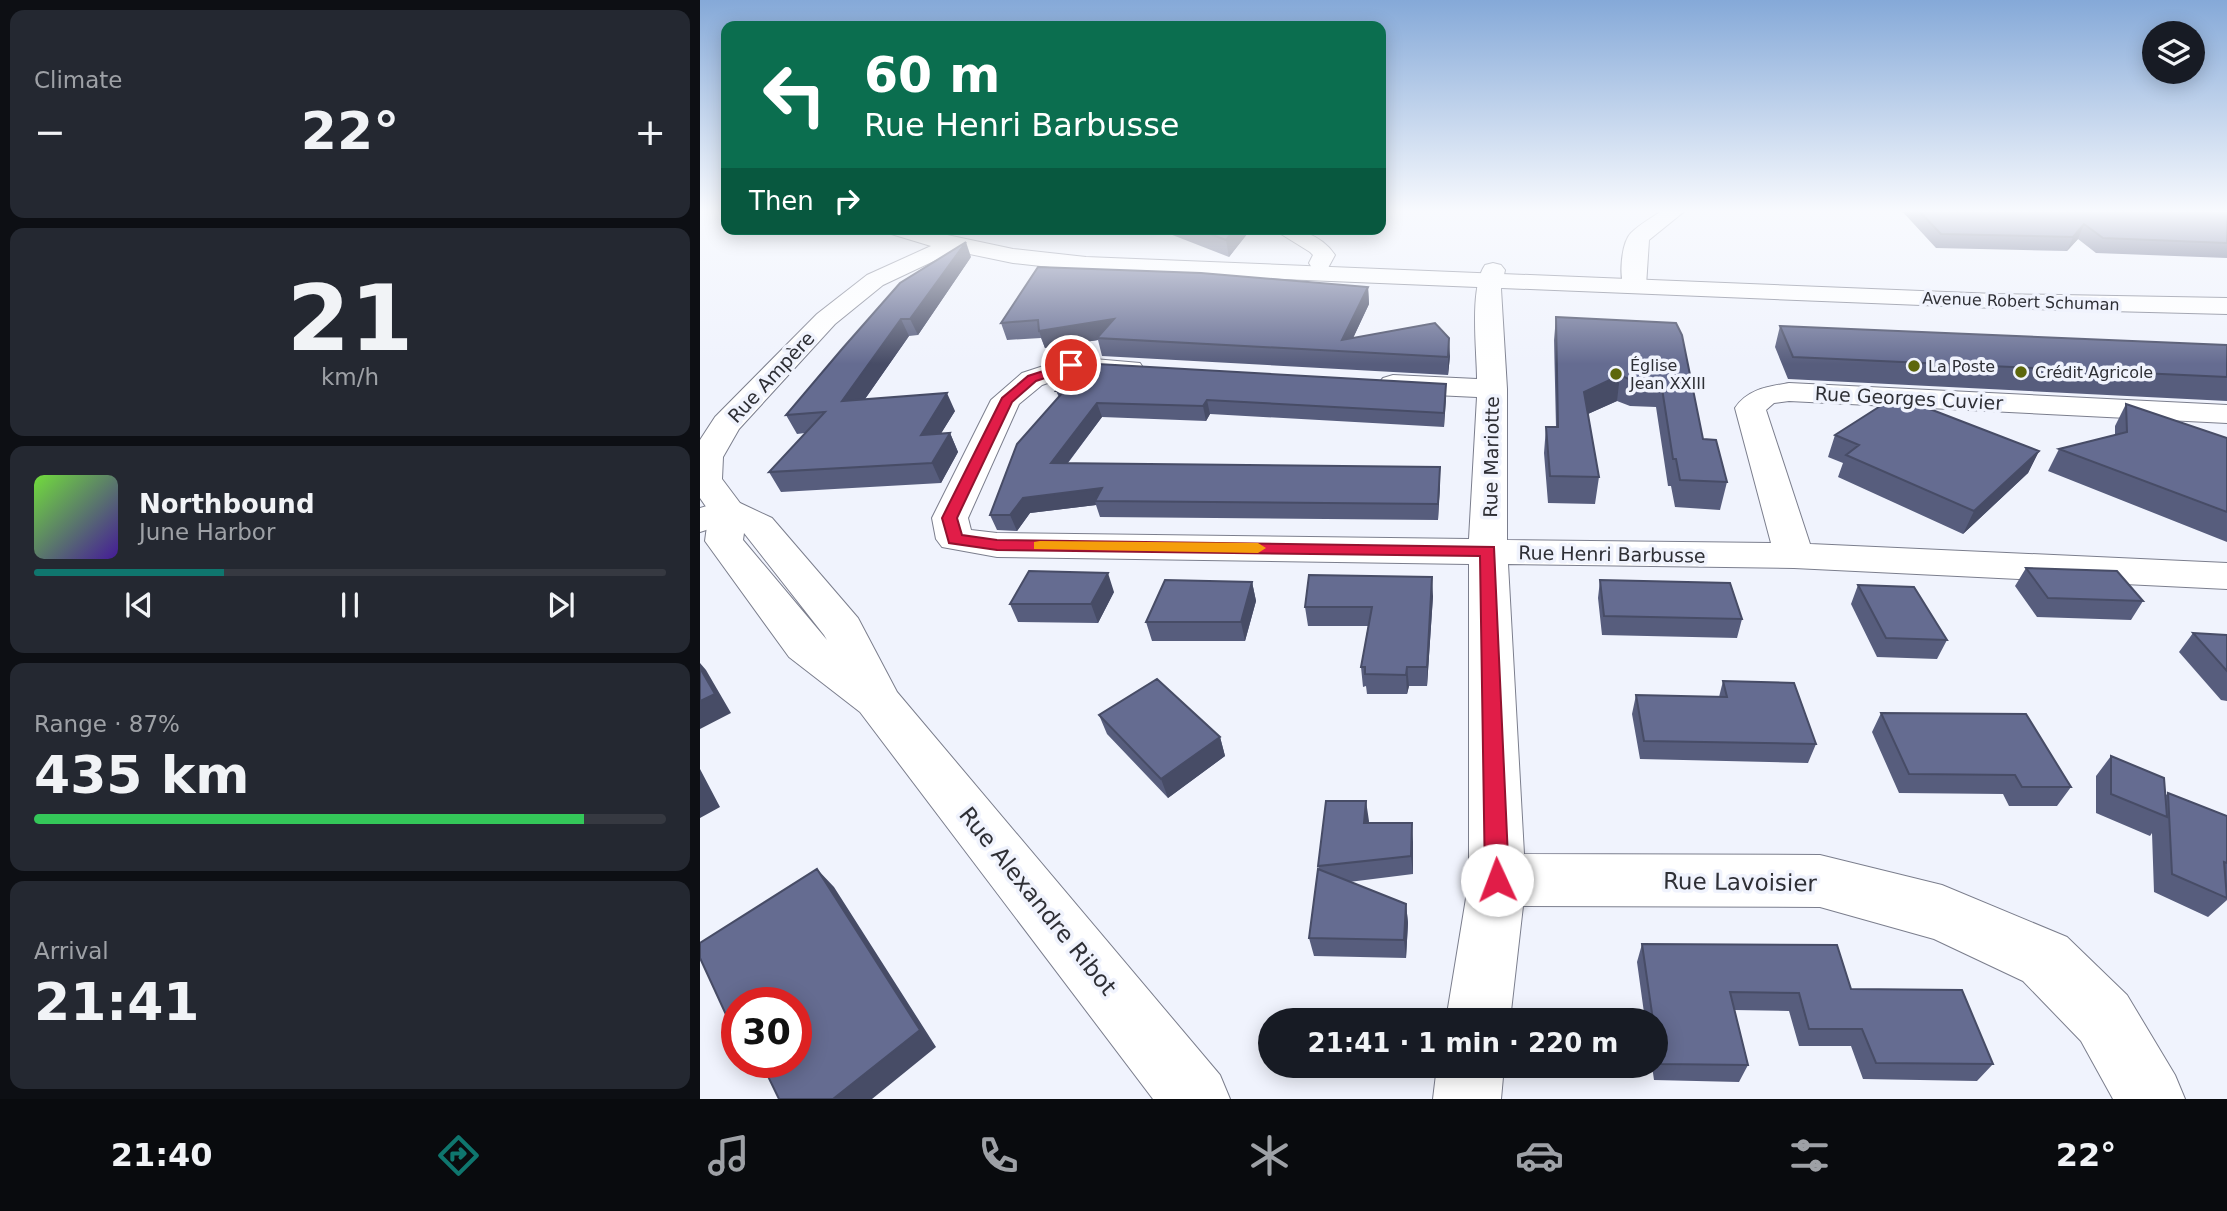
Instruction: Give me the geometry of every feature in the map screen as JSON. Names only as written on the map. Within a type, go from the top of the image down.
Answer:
[{"type":"main road","name":"Rue Ampère","points":[[825,319],[855,268],[862,261]]},
{"type":"main road","name":"Rue Ampère","points":[[714,516],[705,480],[706,457],[726,424],[825,319],[862,289],[911,261]]},
{"type":"main road","name":"Rue Ampère","points":[[892,271],[927,261]]},
{"type":"main road","name":"Avenue Robert Schuman","points":[[1057,261],[1492,274]]},
{"type":"main road","name":"Avenue Robert Schuman","points":[[1287,261],[1634,281],[2227,304]]},
{"type":"main road","points":[[1634,281],[1636,261]]},
{"type":"main road","name":"Rue Mariotte","points":[[1480,1008],[1497,880],[1488,551],[1492,274]]},
{"type":"main road","name":"Rue Henri Barbusse","points":[[1154,370],[1071,365],[1032,379],[1006,400],[950,518],[955,539],[997,545],[1794,556],[2227,576]]},
{"type":"main road","points":[[1363,383],[1492,389]]},
{"type":"main road","name":"Rue Georges Cuvier","points":[[1794,556],[1750,408],[1765,396],[1789,392],[2227,414]]},
{"type":"main road","name":"Rue Alexandre Ribot","points":[[714,516],[724,541],[750,579],[804,646],[879,704],[1196,1099]]},
{"type":"main road","name":"Rue Lavoisier","points":[[1497,880],[1820,881],[1942,913],[2045,960],[2104,1018],[2151,1099]]},
{"type":"main road","points":[[1466,1099],[1469,1078]]},
{"type":"building","points":[[935,261],[952,261],[910,319],[901,319],[842,401],[947,393],[921,435],[950,433],[932,463],[769,472],[825,412],[786,415],[900,283]]},
{"type":"building","points":[[1038,267],[1201,273],[1368,287],[1342,340],[1435,323],[1449,338],[1448,357],[1097,338],[1114,319],[1039,331],[1038,320],[1001,323]]},
{"type":"building","points":[[1556,317],[1676,323],[1682,335],[1703,439],[1716,440],[1727,482],[1680,480],[1676,459],[1673,459],[1661,382],[1633,381],[1620,375],[1584,392],[1599,477],[1550,476],[1546,427],[1558,427]]},
{"type":"building","points":[[1780,326],[2227,345],[2227,377],[1793,357]]},
{"type":"building","points":[[1080,363],[1446,384],[1444,413],[1207,400],[1203,406],[1097,403],[1051,463],[1440,467],[1438,504],[1095,501],[1102,488],[1023,498],[1010,515],[990,515],[1017,444],[1064,391],[1056,391]]},
{"type":"building","points":[[1896,396],[2039,451],[1974,511],[1846,455],[1859,445],[1835,435]]},
{"type":"building","points":[[2126,404],[2227,438],[2227,512],[2059,449],[2127,432]]},
{"type":"building","points":[[2026,568],[2117,571],[2143,601],[2048,598]]},
{"type":"building","points":[[1029,571],[1108,573],[1091,604],[1010,604]]},
{"type":"building","points":[[1309,575],[1432,577],[1427,667],[1407,667],[1406,675],[1365,674],[1365,667],[1361,667],[1372,607],[1305,607]]},
{"type":"building","points":[[1165,580],[1252,582],[1241,622],[1146,622]]},
{"type":"building","points":[[1600,580],[1730,583],[1742,619],[1604,616]]},
{"type":"building","points":[[1858,585],[1914,587],[1947,640],[1886,638]]},
{"type":"building","points":[[2193,633],[2227,635],[2227,671]]},
{"type":"building","points":[[700,668],[715,694],[700,701]]},
{"type":"building","points":[[1157,679],[1220,737],[1161,779],[1099,715]]},
{"type":"building","points":[[1723,681],[1794,683],[1816,744],[1644,741],[1636,695],[1727,697]]},
{"type":"building","points":[[1881,713],[2026,714],[2071,787],[2022,787],[2015,775],[1909,774]]},
{"type":"building","points":[[2111,756],[2164,778],[2167,817],[2111,794]]},
{"type":"building","points":[[2168,793],[2227,816],[2227,863],[2224,862],[2227,898],[2172,874]]},
{"type":"building","points":[[1326,801],[1366,801],[1364,823],[1412,823],[1411,856],[1318,866]]},
{"type":"building","points":[[817,869],[920,1030],[833,1099],[779,1099],[769,1078],[812,1078],[812,987],[721,987],[721,1004],[700,958],[700,943]]},
{"type":"building","points":[[1318,869],[1406,904],[1404,940],[1309,938]]},
{"type":"building","points":[[1642,944],[1837,945],[1851,989],[1962,990],[1993,1064],[1876,1063],[1862,1029],[1809,1029],[1799,993],[1730,992],[1748,1065],[1668,1064],[1668,1008],[1651,1008]]},
{"type":"slow traffic","points":[[1040,546],[1258,548]]},
{"type":"place","name":"La Poste","points":[[1914,366]]},
{"type":"place","name":"Crédit Agricole","points":[[2021,372]]},
{"type":"place","name":"Église Jean XXIII","points":[[1616,374]]},
{"type":"route","points":[[1071,365],[1032,379],[1006,400],[950,518],[955,539],[997,545],[1488,551],[1497,880]]}]
